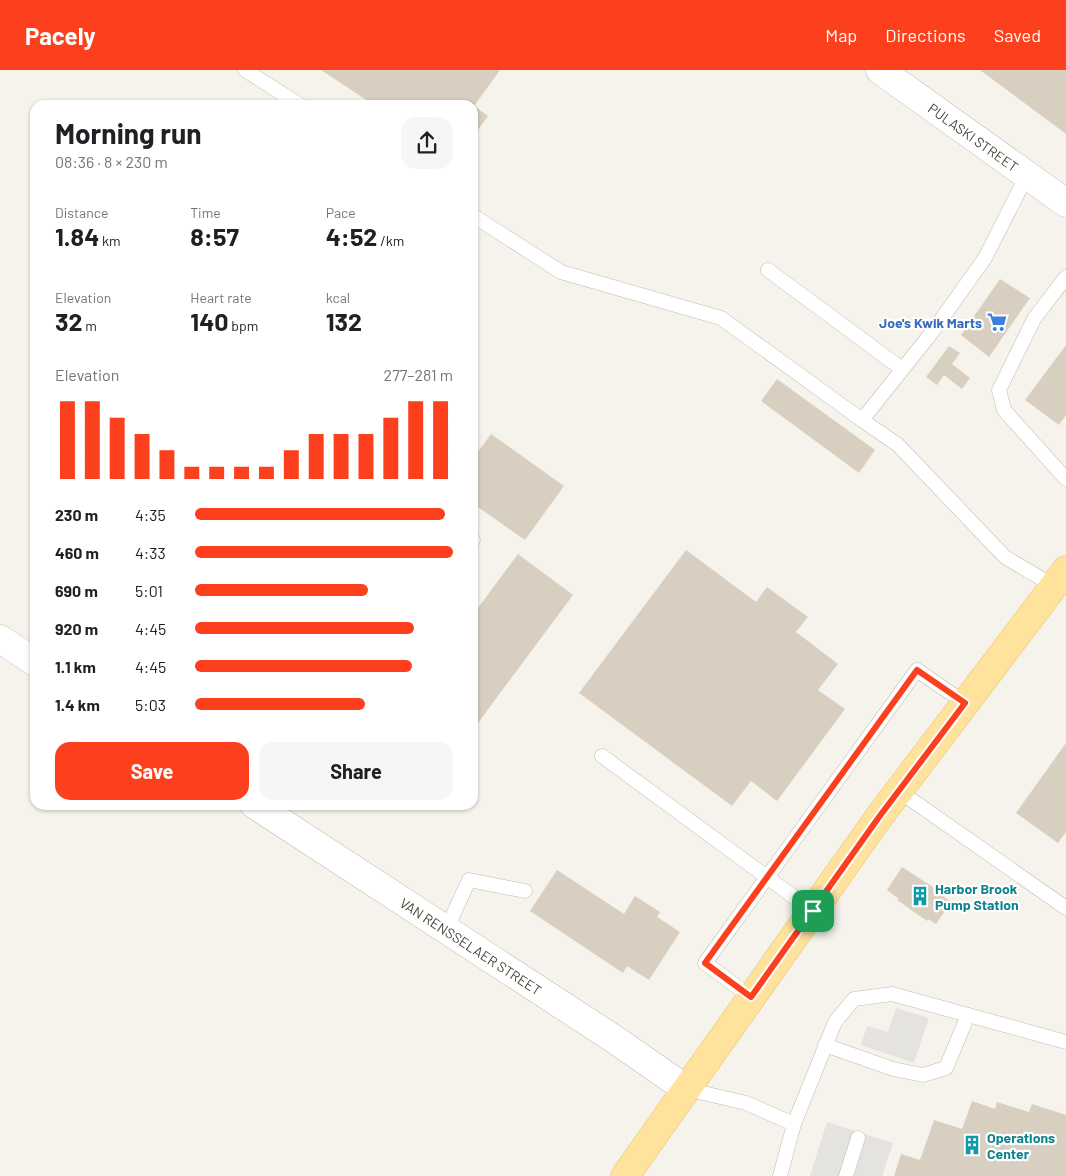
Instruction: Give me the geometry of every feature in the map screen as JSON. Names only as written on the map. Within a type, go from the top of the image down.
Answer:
[{"type":"main road","points":[[625,1176],[899,791],[1060,578]]},
{"type":"street","name":"PULASKI STREET","points":[[880,70],[1066,204]]},
{"type":"street","points":[[0,639],[30,659]]},
{"type":"street","name":"VAN RENSSELAER STREET","points":[[264,810],[614,1038],[686,1089]]},
{"type":"lane","points":[[245,70],[292,100]]},
{"type":"lane","points":[[862,420],[985,258],[1027,176]]},
{"type":"lane","points":[[478,219],[561,272],[721,318],[898,445],[1005,557],[1060,578]]},
{"type":"lane","points":[[768,270],[902,369]]},
{"type":"lane","points":[[1066,277],[1034,320],[999,390],[1004,410],[1066,479]]},
{"type":"lane","points":[[751,997],[705,963],[917,670],[965,703]]},
{"type":"lane","points":[[602,756],[813,911]]},
{"type":"lane","points":[[899,791],[1066,908]]},
{"type":"lane","points":[[446,930],[469,880],[525,890]]},
{"type":"lane","points":[[780,1176],[794,1124],[835,1022],[854,998],[892,994],[1066,1042]]},
{"type":"lane","points":[[826,1045],[893,1069],[923,1075],[946,1068],[968,1015]]},
{"type":"lane","points":[[686,1089],[746,1103],[794,1124]]},
{"type":"lane","points":[[846,1176],[858,1138]]},
{"type":"shaded area","points":[[896,1008],[929,1018],[914,1063],[861,1045],[867,1026],[888,1032]]},
{"type":"shaded area","points":[[827,1122],[893,1143],[882,1176],[810,1176]]},
{"type":"building","points":[[321,70],[500,70],[478,100],[366,100]]},
{"type":"building","points":[[980,70],[1066,70],[1066,134]]},
{"type":"building","points":[[478,109],[488,116],[478,130]]},
{"type":"building","points":[[1000,279],[1030,298],[989,357],[961,335]]},
{"type":"building","points":[[1066,345],[1066,415],[1059,425],[1025,400]]},
{"type":"building","points":[[949,346],[960,353],[952,364],[970,378],[962,389],[944,375],[937,385],[926,377]]},
{"type":"building","points":[[777,379],[875,450],[859,473],[761,401]]},
{"type":"building","points":[[491,434],[564,486],[525,540],[478,507],[478,452]]},
{"type":"building","points":[[686,550],[756,602],[767,587],[808,617],[796,632],[838,664],[818,690],[845,709],[777,801],[751,781],[732,806],[579,693]]},
{"type":"building","points":[[518,554],[573,595],[478,723],[478,608]]},
{"type":"building","points":[[1066,743],[1066,832],[1058,843],[1016,813]]},
{"type":"building","name":"Harbor Brook Pump Station","points":[[902,867],[945,895],[944,897],[951,902],[936,924],[928,919],[927,921],[897,900],[899,899],[887,890]]},
{"type":"building","points":[[557,870],[624,914],[635,896],[660,912],[657,917],[680,932],[649,980],[627,966],[623,973],[530,911]]},
{"type":"building","points":[[972,1101],[995,1109],[997,1102],[1029,1112],[1032,1104],[1066,1115],[1066,1176],[894,1176],[901,1154],[920,1160],[934,1120],[962,1129]]},
{"type":"place","name":"Joe's Kwik Marts","points":[[997,322]]},
{"type":"place","name":"Harbor Brook Pump Station","points":[[920,896]]},
{"type":"place","name":"Operations Center","points":[[972,1145]]},
{"type":"route","points":[[917,670],[965,703],[879,817],[813,911],[751,997],[705,963],[917,670]]}]
